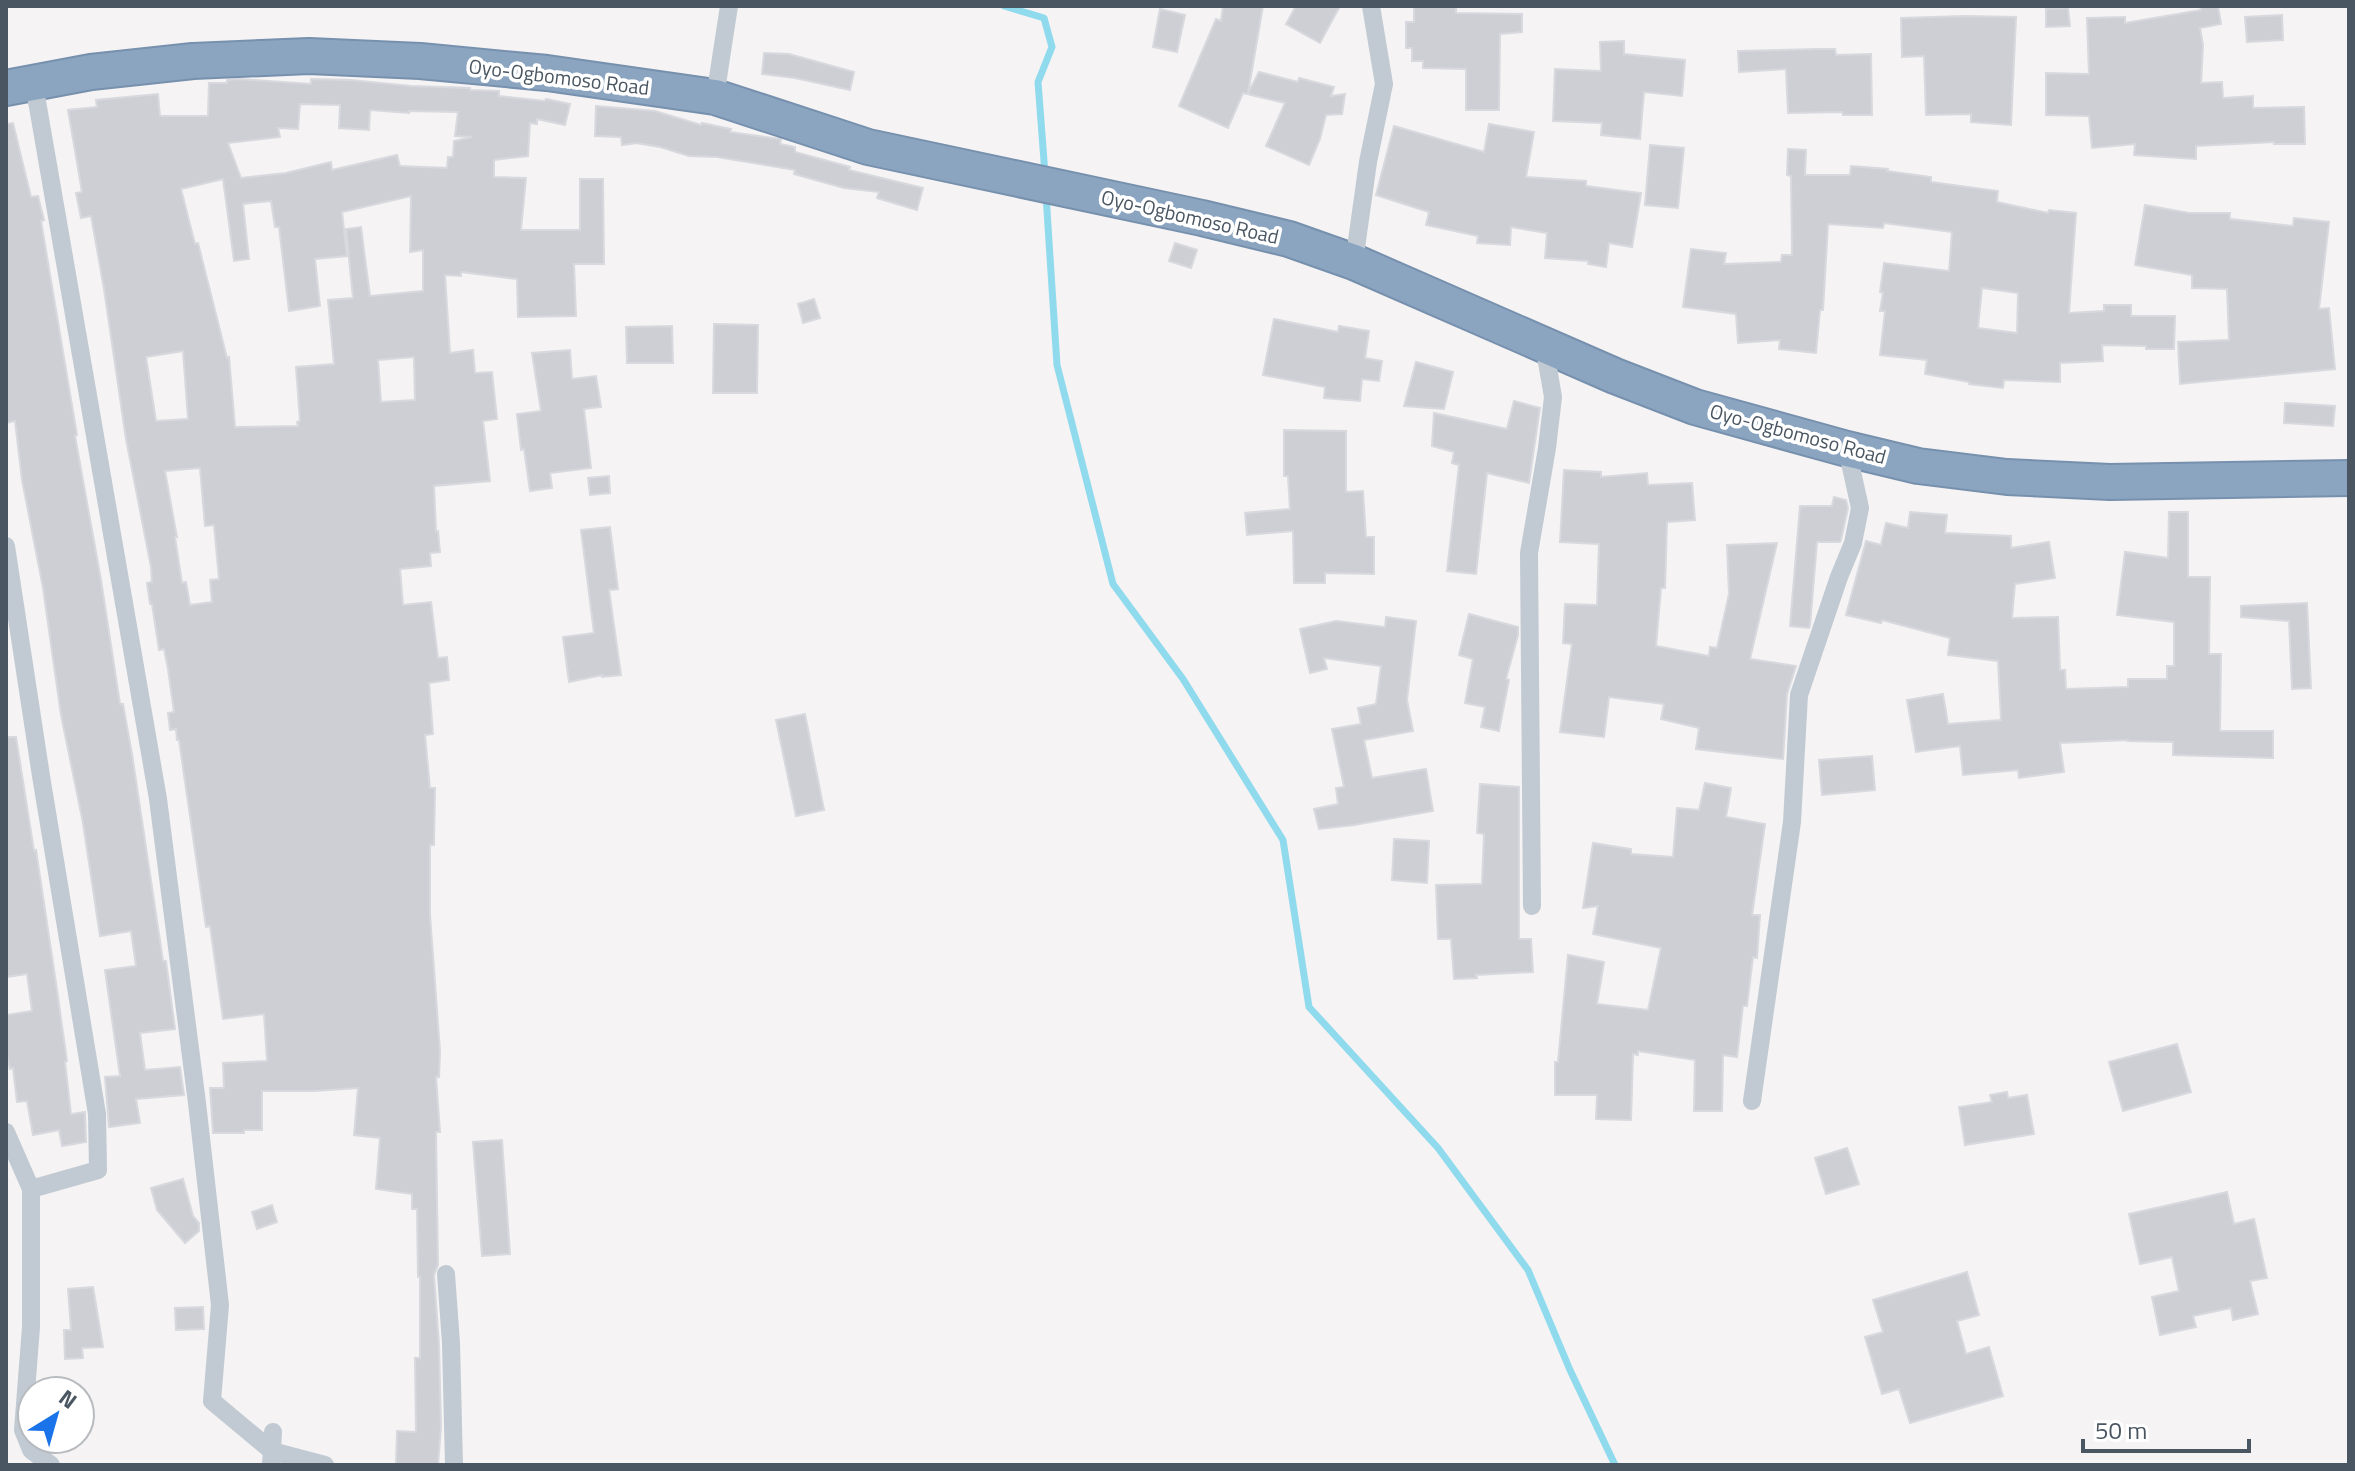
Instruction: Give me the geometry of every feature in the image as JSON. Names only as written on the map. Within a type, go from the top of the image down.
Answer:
[{"type":"highway","name":"Oyo-Ogbomoso Road","points":[[20,86],[91,72],[193,61],[309,56],[420,61],[547,73],[715,97],[868,147],[1289,239],[1354,262],[1615,376],[1695,407],[1918,466],[2007,477],[2110,482],[2349,478]]},
{"type":"street","points":[[715,97],[729,6]]},
{"type":"street","points":[[1354,262],[1368,162],[1384,84],[1371,6]]},
{"type":"street","points":[[20,86],[158,799],[196,1087],[220,1305],[212,1401],[272,1450],[325,1465]]},
{"type":"street","points":[[1532,906],[1529,553],[1553,397],[1544,345]]},
{"type":"street","points":[[1752,1101],[1792,822],[1799,695],[1853,543],[1860,508],[1847,449]]},
{"type":"street","points":[[6,546],[97,1114],[98,1170],[31,1189]]},
{"type":"street","points":[[6,1132],[31,1189],[31,1327],[23,1430],[27,1457],[51,1465]]},
{"type":"street","points":[[446,1274],[454,1465]]},
{"type":"building","points":[[1223,6],[1263,6],[1248,93],[1259,72],[1334,87],[1331,96],[1345,94],[1342,114],[1326,115],[1309,165],[1266,146],[1285,103],[1243,93],[1228,128],[1179,106],[1216,19],[1221,21]]},
{"type":"building","points":[[1296,6],[1340,6],[1320,43],[1286,24]]},
{"type":"building","points":[[1414,6],[1456,6],[1456,13],[1522,14],[1522,32],[1500,34],[1499,110],[1466,110],[1466,69],[1423,68],[1423,61],[1412,61],[1412,48],[1406,48],[1406,22],[1414,22]]},
{"type":"building","points":[[2200,6],[2218,6],[2221,24],[2200,28],[2203,45],[2201,83],[2222,82],[2223,98],[2253,96],[2253,108],[2304,107],[2305,144],[2274,142],[2196,146],[2196,159],[2134,155],[2135,144],[2092,148],[2089,116],[2046,115],[2046,73],[2089,74],[2087,18],[2125,17],[2125,23],[2201,10]]},
{"type":"building","points":[[2068,8],[2070,26],[2046,27],[2046,9]]},
{"type":"building","points":[[1160,9],[1185,15],[1177,52],[1153,47]]},
{"type":"building","points":[[2282,15],[2283,40],[2247,42],[2245,17]]},
{"type":"building","points":[[2016,17],[2011,125],[1971,122],[1971,114],[1926,115],[1924,56],[1902,57],[1901,18]]},
{"type":"building","points":[[1624,41],[1624,54],[1685,60],[1682,96],[1644,92],[1640,139],[1601,135],[1602,123],[1553,121],[1555,69],[1601,71],[1600,42]]},
{"type":"building","points":[[1835,49],[1836,55],[1871,54],[1872,115],[1788,113],[1786,69],[1739,72],[1738,51]]},
{"type":"building","points":[[764,53],[789,54],[854,72],[850,90],[762,74]]},
{"type":"building","points":[[311,79],[350,80],[470,88],[499,91],[499,96],[570,104],[565,125],[537,119],[537,124],[530,123],[528,156],[494,160],[494,177],[526,178],[521,230],[580,230],[580,179],[603,179],[604,264],[574,264],[576,316],[518,317],[517,279],[461,272],[461,276],[445,275],[450,353],[473,350],[475,373],[492,372],[497,419],[483,421],[490,481],[434,486],[440,552],[430,553],[431,566],[400,569],[403,605],[431,602],[438,658],[447,657],[449,680],[429,683],[433,734],[425,735],[430,788],[435,788],[434,845],[430,845],[430,915],[440,1051],[439,1077],[436,1077],[440,1132],[436,1132],[438,1265],[434,1275],[441,1427],[438,1465],[396,1465],[397,1431],[416,1432],[415,1358],[420,1358],[417,1209],[412,1209],[412,1194],[376,1189],[380,1138],[354,1135],[358,1088],[262,1091],[262,1130],[213,1133],[210,1088],[224,1088],[223,1063],[267,1061],[264,1014],[223,1019],[210,926],[206,927],[179,740],[176,729],[170,730],[168,713],[174,712],[168,669],[164,649],[159,650],[150,604],[147,583],[152,582],[151,567],[126,439],[104,289],[91,216],[81,218],[76,193],[82,192],[68,110],[97,107],[96,100],[158,94],[160,116],[208,116],[209,83],[227,83],[227,80],[311,84]],"holes":[[[300,104],[340,105],[339,128],[369,130],[370,110],[458,112],[455,136],[472,137],[454,141],[453,157],[448,157],[447,168],[400,166],[397,155],[332,170],[331,162],[286,173],[241,178],[228,143],[280,137],[278,128],[298,129]],[[223,179],[234,261],[249,259],[243,204],[271,201],[275,227],[279,227],[289,311],[320,306],[315,259],[347,256],[342,212],[411,196],[410,252],[423,250],[423,291],[370,296],[361,227],[346,229],[353,298],[328,300],[334,364],[296,367],[298,426],[235,427],[229,357],[181,189]],[[183,351],[188,419],[156,421],[146,357]],[[414,357],[415,400],[381,402],[378,360]],[[200,468],[205,526],[214,525],[219,579],[210,580],[212,602],[190,605],[186,582],[182,583],[165,471]]]},
{"type":"building","points":[[596,106],[655,111],[701,125],[731,129],[730,132],[781,139],[780,144],[795,147],[795,152],[850,167],[849,170],[923,188],[917,210],[877,198],[879,192],[844,188],[794,174],[795,170],[717,157],[689,156],[636,143],[622,145],[621,137],[595,136]]},
{"type":"building","points":[[13,123],[31,197],[38,196],[44,220],[41,221],[75,436],[120,704],[123,704],[132,754],[163,961],[166,961],[175,1029],[140,1033],[145,1070],[180,1067],[184,1095],[136,1099],[140,1123],[109,1127],[105,1077],[120,1076],[105,970],[136,966],[131,931],[100,936],[83,823],[61,715],[43,588],[22,480],[15,421],[6,423],[6,124]]},
{"type":"building","points":[[1489,124],[1534,132],[1526,177],[1586,181],[1586,186],[1641,193],[1632,247],[1609,243],[1606,267],[1588,264],[1588,261],[1545,258],[1547,233],[1511,227],[1510,245],[1477,243],[1478,236],[1426,225],[1429,212],[1376,195],[1394,126],[1484,152]]},
{"type":"building","points":[[1650,145],[1684,148],[1678,208],[1645,205]]},
{"type":"building","points":[[1788,149],[1806,150],[1805,175],[1850,175],[1851,166],[1888,169],[1931,177],[1931,182],[1998,191],[1997,202],[2048,213],[2049,210],[2076,213],[2069,313],[2104,311],[2104,305],[2131,305],[2131,316],[2175,316],[2174,349],[2102,345],[2103,361],[2060,363],[2060,382],[2004,380],[2003,388],[1925,374],[1927,360],[1880,355],[1885,311],[1880,311],[1884,263],[1949,271],[1952,232],[1884,223],[1883,228],[1828,224],[1823,310],[1820,310],[1816,353],[1779,349],[1780,340],[1738,343],[1736,314],[1683,307],[1691,249],[1726,253],[1724,264],[1781,262],[1782,255],[1792,255],[1791,176],[1787,175]],"holes":[[[1982,288],[2018,293],[2017,333],[1978,328]]]},
{"type":"building","points":[[2145,205],[2189,213],[2230,213],[2230,219],[2293,226],[2294,218],[2329,222],[2319,309],[2329,308],[2335,369],[2180,384],[2178,342],[2229,340],[2227,289],[2192,288],[2192,275],[2135,265]]},
{"type":"building","points":[[1175,243],[1197,250],[1191,268],[1169,261]]},
{"type":"building","points":[[814,299],[820,318],[803,323],[798,304]]},
{"type":"building","points":[[1274,319],[1338,332],[1339,326],[1369,331],[1365,358],[1382,361],[1379,381],[1362,379],[1360,401],[1324,398],[1325,387],[1263,375]]},
{"type":"building","points":[[714,324],[758,325],[757,393],[713,393]]},
{"type":"building","points":[[672,326],[673,363],[627,363],[626,327]]},
{"type":"building","points":[[570,350],[572,379],[596,376],[601,407],[584,409],[591,468],[550,473],[552,488],[530,491],[517,414],[541,411],[532,353]]},
{"type":"building","points":[[1416,362],[1453,372],[1444,409],[1404,406]]},
{"type":"building","points":[[1514,401],[1540,408],[1529,483],[1487,473],[1476,574],[1447,571],[1459,465],[1452,463],[1454,452],[1432,446],[1434,413],[1507,429]]},
{"type":"building","points":[[2285,403],[2335,406],[2333,426],[2284,423]]},
{"type":"building","points":[[1284,430],[1346,431],[1346,492],[1363,491],[1366,537],[1374,537],[1374,574],[1325,573],[1325,583],[1294,583],[1293,531],[1247,535],[1245,513],[1290,509],[1288,476],[1284,476]]},
{"type":"building","points":[[1564,470],[1601,472],[1601,477],[1647,473],[1648,485],[1692,483],[1695,520],[1667,522],[1665,588],[1661,588],[1656,646],[1709,656],[1710,647],[1717,648],[1729,594],[1727,545],[1777,543],[1750,659],[1796,666],[1787,694],[1783,759],[1696,749],[1699,728],[1661,719],[1664,704],[1609,697],[1604,737],[1560,732],[1572,644],[1563,643],[1565,604],[1597,605],[1599,544],[1560,542]]},
{"type":"building","points":[[609,476],[610,493],[590,495],[588,478]]},
{"type":"building","points":[[1834,497],[1846,500],[1848,508],[1841,540],[1817,542],[1810,626],[1790,626],[1800,506],[1832,506]]},
{"type":"building","points":[[1910,512],[1947,515],[1945,533],[2011,536],[2011,548],[2049,542],[2055,578],[2015,584],[2012,618],[2058,617],[2060,670],[2065,670],[2066,689],[2128,687],[2128,679],[2167,679],[2167,666],[2174,666],[2174,622],[2117,615],[2125,552],[2168,558],[2169,512],[2188,512],[2188,577],[2210,577],[2209,654],[2221,654],[2220,731],[2273,731],[2273,758],[2173,755],[2173,742],[2060,743],[2064,772],[2019,778],[2018,770],[1963,775],[1960,746],[1916,752],[1907,700],[1943,694],[1948,724],[2001,720],[1998,661],[1948,655],[1950,638],[1882,620],[1881,623],[1846,615],[1866,541],[1881,545],[1886,523],[1908,528]]},
{"type":"building","points":[[610,527],[618,589],[609,590],[621,675],[602,675],[569,682],[563,637],[594,633],[581,530]]},
{"type":"building","points":[[2307,603],[2311,688],[2292,689],[2289,621],[2241,617],[2241,606]]},
{"type":"building","points":[[1469,614],[1518,627],[1506,679],[1509,680],[1499,731],[1481,727],[1485,707],[1465,703],[1473,659],[1459,655]]},
{"type":"building","points":[[1386,617],[1416,621],[1407,700],[1413,731],[1364,740],[1372,778],[1426,769],[1433,811],[1319,829],[1314,809],[1338,804],[1336,788],[1344,787],[1332,729],[1361,724],[1358,708],[1376,704],[1381,666],[1324,658],[1327,669],[1310,673],[1300,629],[1336,621],[1385,627]]},
{"type":"building","points":[[805,714],[824,810],[796,816],[776,720]]},
{"type":"building","points":[[6,737],[16,737],[56,983],[71,1114],[85,1112],[86,1142],[62,1146],[59,1130],[33,1135],[27,1101],[17,1102],[13,1068],[10,1069],[6,1051],[6,1015],[32,1011],[27,974],[6,977]]},
{"type":"building","points":[[1872,756],[1875,790],[1822,795],[1819,760]]},
{"type":"building","points":[[1705,783],[1731,788],[1726,817],[1765,824],[1752,915],[1760,915],[1757,958],[1753,957],[1747,1006],[1743,1006],[1737,1057],[1723,1055],[1722,1111],[1694,1111],[1695,1060],[1638,1051],[1638,1055],[1633,1054],[1631,1120],[1596,1119],[1597,1095],[1555,1095],[1555,1062],[1558,1062],[1568,955],[1604,962],[1597,1004],[1648,1010],[1661,948],[1593,934],[1598,906],[1583,908],[1593,843],[1631,849],[1631,854],[1673,857],[1677,808],[1699,810]]},
{"type":"building","points":[[1480,784],[1519,787],[1519,939],[1531,939],[1533,972],[1454,979],[1451,939],[1438,939],[1436,885],[1482,884],[1484,834],[1477,833]]},
{"type":"building","points":[[1394,839],[1429,841],[1427,883],[1392,880]]},
{"type":"building","points":[[2177,1044],[2191,1092],[2123,1111],[2109,1062]]},
{"type":"building","points":[[2007,1092],[2008,1098],[2027,1095],[2034,1134],[1965,1145],[1959,1107],[1992,1102],[1990,1095]]},
{"type":"building","points":[[502,1140],[510,1254],[482,1256],[473,1142]]},
{"type":"building","points":[[1847,1148],[1859,1184],[1826,1194],[1815,1158]]},
{"type":"building","points":[[183,1179],[193,1216],[199,1223],[199,1231],[185,1243],[157,1210],[151,1188]]},
{"type":"building","points":[[2227,1192],[2234,1224],[2254,1219],[2267,1278],[2250,1281],[2258,1314],[2233,1320],[2231,1308],[2193,1316],[2196,1327],[2160,1335],[2152,1297],[2179,1291],[2172,1257],[2140,1264],[2129,1214]]},
{"type":"building","points":[[272,1205],[277,1222],[257,1229],[252,1212]]},
{"type":"building","points":[[1967,1272],[1979,1315],[1957,1321],[1966,1354],[1989,1347],[2003,1396],[1910,1423],[1899,1389],[1882,1394],[1865,1337],[1883,1332],[1873,1300]]},
{"type":"building","points":[[93,1287],[103,1347],[82,1348],[83,1358],[65,1359],[64,1330],[71,1330],[68,1289]]},
{"type":"building","points":[[203,1307],[204,1329],[176,1330],[175,1308]]},
{"type":"waterway","points":[[1004,6],[1044,18],[1052,47],[1038,82],[1045,174]]},
{"type":"waterway","points":[[1046,195],[1057,365],[1113,584],[1183,679],[1283,840],[1309,1007],[1438,1148],[1528,1270],[1615,1465]]}]
